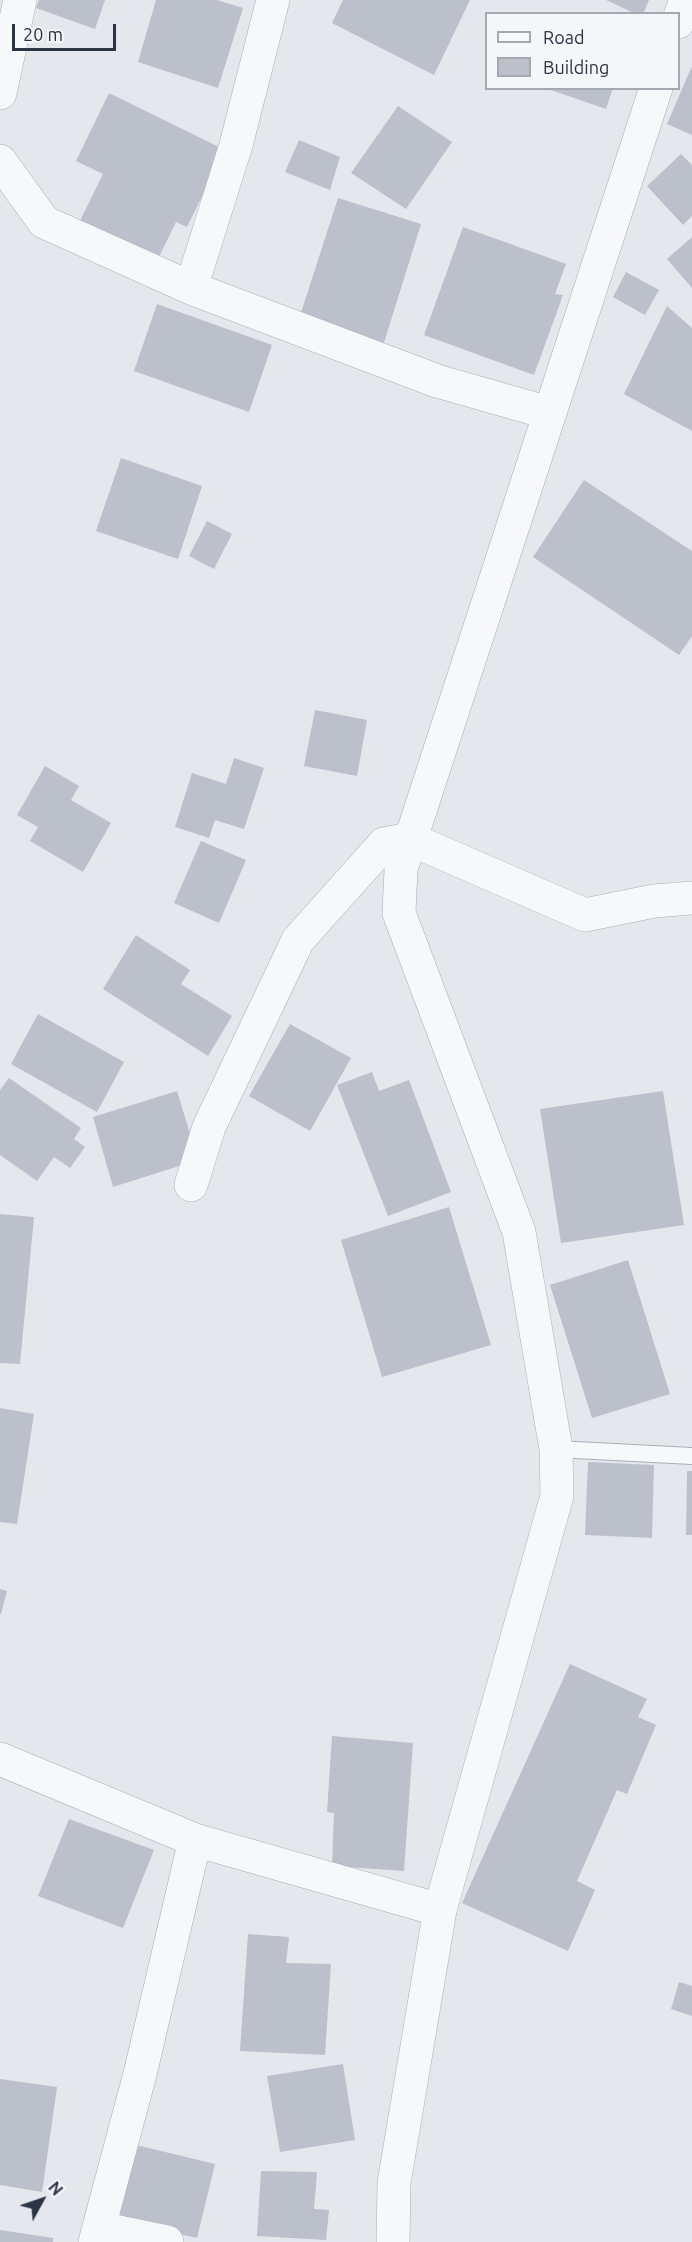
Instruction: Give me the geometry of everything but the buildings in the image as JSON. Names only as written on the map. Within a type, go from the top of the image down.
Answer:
[{"type":"street","points":[[0,93],[20,0]]},
{"type":"street","points":[[191,288],[236,145],[273,0]]},
{"type":"street","points":[[680,16],[686,0]]},
{"type":"street","points":[[393,2242],[394,2183],[440,1910],[557,1496],[556,1449],[519,1232],[399,913],[401,869],[655,90]]},
{"type":"street","points":[[0,161],[44,222],[191,288],[437,381],[549,413]]},
{"type":"street","points":[[191,1185],[209,1127],[298,940],[384,844],[410,839],[585,915],[654,901],[692,898]]},
{"type":"street","points":[[0,1758],[195,1840],[440,1910]]},
{"type":"street","points":[[167,2242],[97,2235],[140,2074],[195,1840]]},
{"type":"lane","points":[[556,1449],[692,1456]]}]
